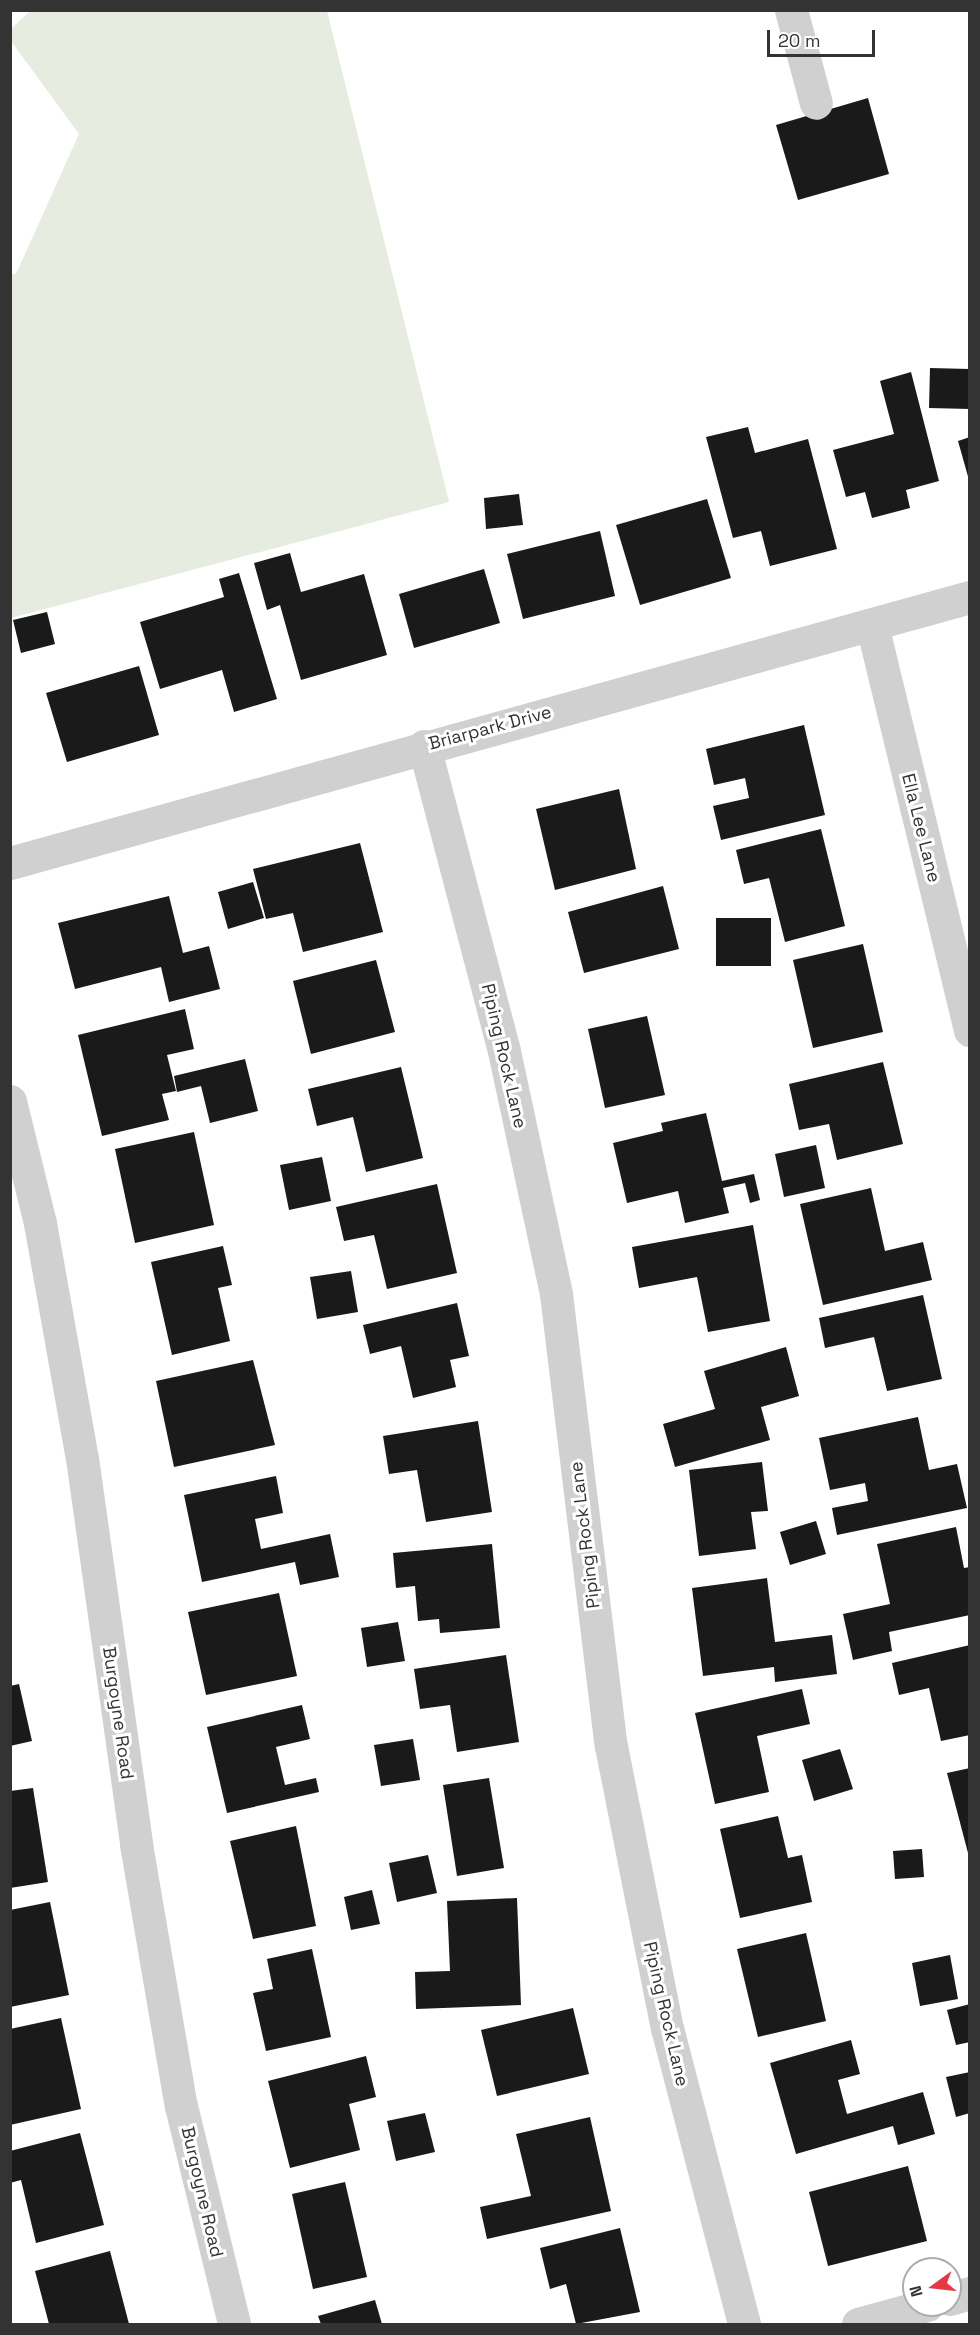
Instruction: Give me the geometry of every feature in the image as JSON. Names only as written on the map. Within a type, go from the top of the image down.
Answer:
[{"type":"street","points":[[791,10],[816,103]]},
{"type":"street","name":"Briarpark Drive","points":[[10,863],[424,746],[969,597]]},
{"type":"street","name":"Ella Lee Lane","points":[[872,625],[969,1030]]},
{"type":"street","name":"Piping Rock Lane","points":[[424,746],[504,1051],[556,1294],[611,1746],[667,2028],[744,2325]]},
{"type":"street","name":"Burgoyne Road","points":[[10,1101],[40,1223],[82,1458],[136,1844],[182,2106],[234,2325]]},
{"type":"street","points":[[858,2325],[902,2312]]},
{"type":"shaded area","points":[[30,11],[327,11],[449,502],[11,618],[11,274],[16,274],[79,134],[11,41],[11,29]]},
{"type":"building","points":[[868,98],[889,174],[798,200],[776,125]]},
{"type":"building","points":[[930,368],[970,369],[970,409],[929,408]]},
{"type":"building","points":[[911,372],[939,481],[906,490],[910,508],[872,518],[865,492],[846,497],[833,450],[894,434],[880,381]]},
{"type":"building","points":[[748,427],[755,453],[808,439],[837,549],[770,566],[761,531],[733,538],[706,437]]},
{"type":"building","points":[[970,437],[970,480],[969,480],[958,441]]},
{"type":"building","points":[[519,494],[523,525],[486,529],[484,498]]},
{"type":"building","points":[[707,499],[731,578],[640,605],[616,525]]},
{"type":"building","points":[[600,531],[615,596],[523,619],[507,554]]},
{"type":"building","points":[[290,553],[301,592],[364,574],[387,655],[301,680],[280,605],[267,610],[254,563]]},
{"type":"building","points":[[484,569],[500,623],[414,648],[399,594]]},
{"type":"building","points":[[239,573],[277,699],[234,712],[222,670],[160,689],[140,622],[224,597],[219,579]]},
{"type":"building","points":[[47,612],[55,644],[21,653],[13,620]]},
{"type":"building","points":[[139,666],[159,735],[67,762],[46,693]]},
{"type":"building","points":[[804,725],[825,815],[721,840],[713,806],[749,798],[745,778],[714,785],[706,749]]},
{"type":"building","points":[[619,789],[636,869],[555,890],[536,809]]},
{"type":"building","points":[[821,829],[845,926],[785,942],[769,878],[744,884],[736,850]]},
{"type":"building","points":[[360,843],[383,932],[303,952],[293,913],[266,919],[253,869]]},
{"type":"building","points":[[253,882],[264,918],[228,929],[218,892]]},
{"type":"building","points":[[663,886],[679,949],[584,973],[568,912]]},
{"type":"building","points":[[169,896],[183,953],[209,946],[220,989],[169,1002],[161,967],[75,989],[58,923]]},
{"type":"building","points":[[716,918],[771,918],[771,966],[716,966]]},
{"type":"building","points":[[863,944],[883,1032],[813,1048],[793,960]]},
{"type":"building","points":[[376,960],[395,1032],[311,1054],[293,981]]},
{"type":"building","points":[[185,1009],[194,1049],[167,1055],[176,1091],[162,1094],[169,1120],[102,1136],[78,1035]]},
{"type":"building","points":[[647,1016],[665,1095],[605,1108],[588,1029]]},
{"type":"building","points":[[245,1059],[258,1111],[210,1123],[201,1086],[177,1092],[174,1076]]},
{"type":"building","points":[[883,1062],[903,1144],[837,1160],[829,1124],[799,1130],[789,1084]]},
{"type":"building","points":[[401,1067],[423,1158],[366,1172],[353,1117],[317,1126],[308,1089]]},
{"type":"building","points":[[706,1113],[722,1181],[754,1174],[760,1200],[750,1203],[745,1183],[723,1188],[729,1213],[685,1223],[678,1191],[627,1203],[613,1143],[663,1131],[661,1123]]},
{"type":"building","points":[[194,1132],[214,1225],[135,1243],[115,1149]]},
{"type":"building","points":[[816,1145],[825,1188],[784,1197],[775,1154]]},
{"type":"building","points":[[322,1157],[331,1201],[289,1210],[280,1165]]},
{"type":"building","points":[[437,1184],[457,1273],[387,1289],[374,1235],[344,1241],[336,1207]]},
{"type":"building","points":[[871,1188],[885,1251],[923,1242],[932,1280],[823,1305],[800,1204]]},
{"type":"building","points":[[753,1225],[770,1321],[708,1332],[697,1277],[639,1288],[632,1247]]},
{"type":"building","points":[[223,1246],[232,1285],[218,1288],[230,1341],[172,1355],[151,1262]]},
{"type":"building","points":[[351,1271],[358,1312],[317,1319],[310,1277]]},
{"type":"building","points":[[923,1295],[942,1379],[887,1391],[874,1337],[825,1348],[819,1318]]},
{"type":"building","points":[[457,1303],[469,1356],[450,1360],[456,1387],[413,1398],[401,1346],[370,1354],[363,1325]]},
{"type":"building","points":[[786,1347],[799,1396],[761,1407],[770,1440],[675,1467],[663,1424],[715,1409],[704,1371]]},
{"type":"building","points":[[253,1360],[275,1445],[174,1467],[156,1381]]},
{"type":"building","points":[[918,1417],[929,1470],[957,1464],[967,1508],[837,1535],[832,1508],[868,1501],[865,1483],[830,1490],[819,1438]]},
{"type":"building","points":[[478,1421],[492,1512],[426,1522],[417,1470],[389,1474],[383,1436]]},
{"type":"building","points":[[762,1462],[768,1511],[751,1512],[756,1549],[699,1556],[689,1470]]},
{"type":"building","points":[[276,1476],[283,1513],[255,1519],[261,1549],[330,1534],[339,1577],[300,1585],[295,1562],[202,1582],[184,1495]]},
{"type":"building","points":[[816,1521],[826,1554],[790,1565],[780,1532]]},
{"type":"building","points":[[956,1527],[964,1568],[970,1567],[970,1615],[889,1632],[892,1651],[853,1660],[843,1614],[890,1604],[877,1544]]},
{"type":"building","points":[[492,1544],[500,1628],[440,1633],[439,1619],[418,1621],[415,1586],[396,1588],[393,1553]]},
{"type":"building","points":[[767,1578],[775,1642],[832,1635],[837,1674],[775,1682],[774,1667],[703,1676],[692,1588]]},
{"type":"building","points":[[279,1593],[297,1676],[206,1695],[188,1612]]},
{"type":"building","points":[[398,1622],[405,1661],[367,1667],[361,1628]]},
{"type":"building","points":[[970,1645],[970,1735],[941,1741],[929,1688],[899,1695],[892,1663]]},
{"type":"building","points":[[506,1655],[519,1742],[457,1752],[450,1705],[420,1709],[414,1669]]},
{"type":"building","points":[[19,1684],[32,1741],[10,1746],[10,1686]]},
{"type":"building","points":[[802,1689],[810,1724],[757,1736],[769,1792],[715,1804],[695,1713]]},
{"type":"building","points":[[302,1705],[310,1739],[276,1747],[285,1785],[316,1778],[319,1792],[227,1813],[207,1727]]},
{"type":"building","points":[[413,1739],[420,1780],[381,1786],[374,1745]]},
{"type":"building","points":[[840,1749],[853,1789],[814,1801],[802,1760]]},
{"type":"building","points":[[970,1768],[970,1853],[968,1853],[947,1773]]},
{"type":"building","points":[[489,1778],[504,1868],[457,1876],[443,1785]]},
{"type":"building","points":[[33,1788],[48,1882],[10,1888],[10,1791]]},
{"type":"building","points":[[778,1816],[788,1858],[802,1855],[812,1902],[740,1918],[720,1829]]},
{"type":"building","points":[[296,1826],[316,1926],[253,1939],[230,1841]]},
{"type":"building","points":[[922,1849],[924,1877],[895,1879],[893,1851]]},
{"type":"building","points":[[428,1855],[437,1893],[397,1902],[389,1863]]},
{"type":"building","points":[[372,1890],[380,1924],[351,1930],[344,1897]]},
{"type":"building","points":[[517,1898],[521,2005],[416,2009],[415,1972],[450,1971],[447,1901]]},
{"type":"building","points":[[50,1902],[69,1995],[10,2007],[10,1910]]},
{"type":"building","points":[[806,1933],[826,2021],[758,2037],[737,1949]]},
{"type":"building","points":[[312,1949],[331,2037],[266,2051],[253,1993],[273,1989],[267,1959]]},
{"type":"building","points":[[950,1955],[958,1999],[920,2006],[912,1963]]},
{"type":"building","points":[[970,2004],[970,2042],[956,2045],[947,2010]]},
{"type":"building","points":[[573,2008],[589,2074],[497,2096],[481,2030]]},
{"type":"building","points":[[61,2018],[81,2109],[10,2125],[10,2029]]},
{"type":"building","points":[[851,2040],[860,2074],[838,2080],[847,2114],[923,2092],[935,2134],[898,2145],[893,2126],[796,2154],[770,2063]]},
{"type":"building","points":[[366,2056],[376,2097],[349,2104],[360,2150],[290,2168],[268,2081]]},
{"type":"building","points":[[970,2072],[970,2113],[956,2117],[946,2077]]},
{"type":"building","points":[[425,2113],[435,2152],[396,2161],[387,2121]]},
{"type":"building","points":[[590,2117],[611,2211],[487,2239],[480,2207],[531,2196],[516,2134]]},
{"type":"building","points":[[80,2133],[104,2225],[36,2243],[21,2180],[10,2183],[10,2151]]},
{"type":"building","points":[[908,2166],[927,2241],[828,2266],[809,2192]]},
{"type":"building","points":[[345,2182],[367,2277],[313,2289],[292,2194]]},
{"type":"building","points":[[620,2228],[640,2312],[576,2324],[566,2284],[550,2289],[540,2248]]},
{"type":"building","points":[[110,2251],[129,2324],[49,2324],[35,2271]]},
{"type":"building","points":[[375,2300],[382,2324],[321,2324],[318,2316]]}]
